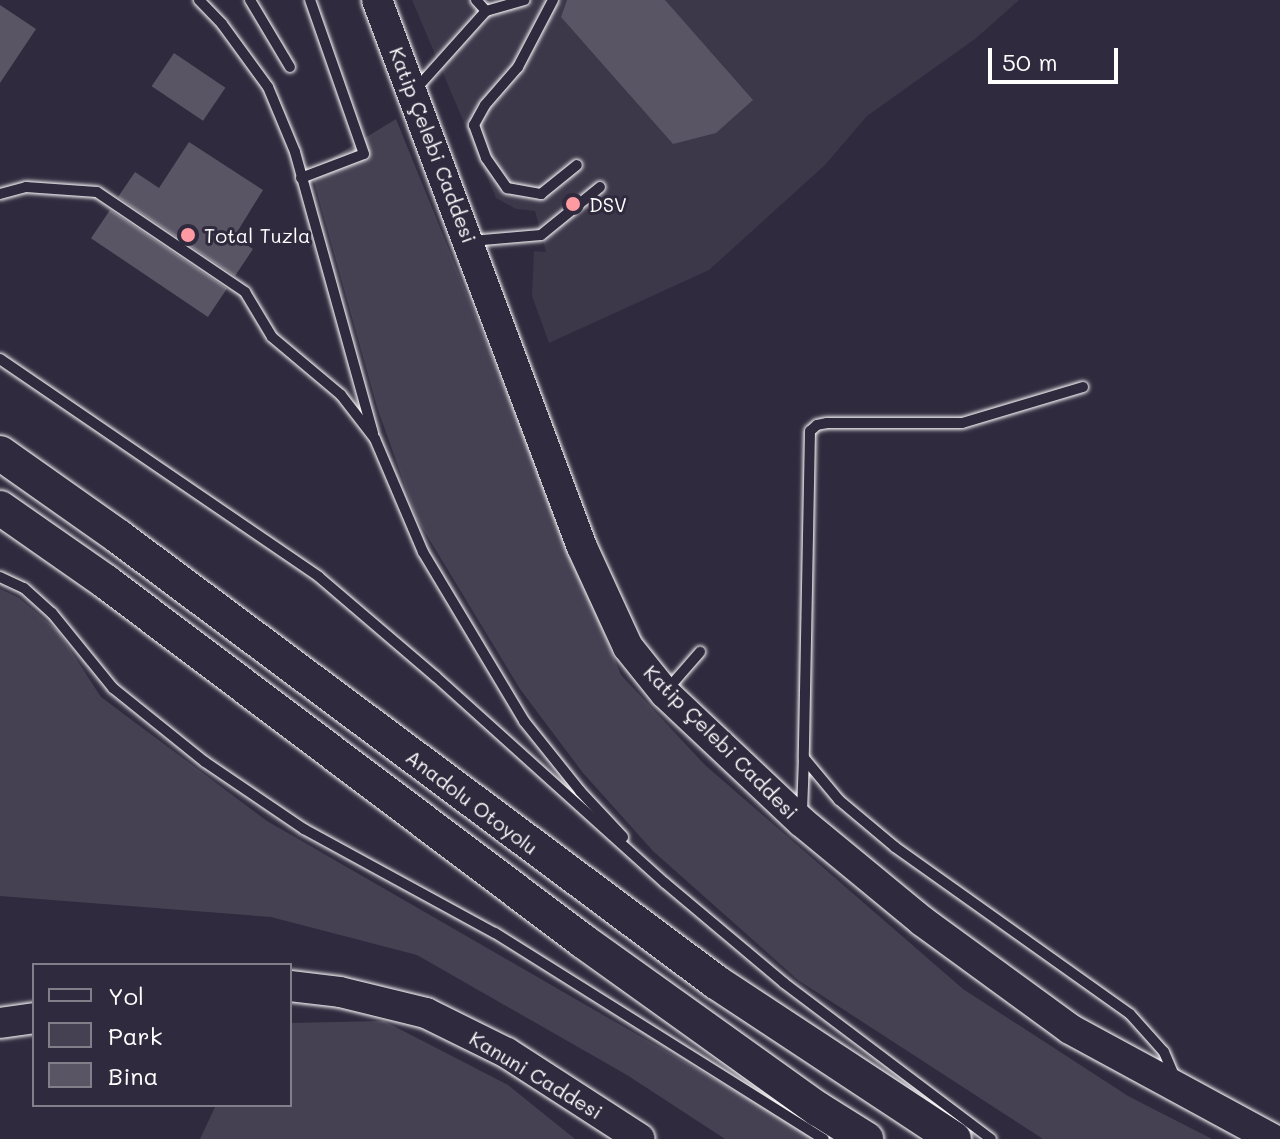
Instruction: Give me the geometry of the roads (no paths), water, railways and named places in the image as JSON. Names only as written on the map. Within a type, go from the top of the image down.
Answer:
[{"type":"highway","name":"Anadolu Otoyolu","points":[[0,453],[132,546],[716,982],[954,1139]]},
{"type":"highway","points":[[0,508],[106,582],[596,951],[818,1109],[866,1139]]},
{"type":"main road","name":"Katip Çelebi Caddesi","points":[[377,0],[414,91],[582,547],[628,647],[665,693],[802,822],[922,921],[1070,1029],[1181,1092],[1273,1139]]},
{"type":"main road","name":"Kanuni Caddesi","points":[[292,986],[340,992],[426,1013],[507,1053],[640,1139]]},
{"type":"main road","points":[[0,1023],[32,1018]]},
{"type":"lane","points":[[199,0],[222,24],[268,87],[295,152],[375,439],[423,552],[524,721],[580,791],[665,883]]},
{"type":"lane","points":[[250,0],[290,67]]},
{"type":"lane","points":[[301,178],[364,154],[310,0]]},
{"type":"lane","points":[[476,0],[486,11]]},
{"type":"lane","points":[[414,91],[486,11],[524,0]]},
{"type":"lane","points":[[553,0],[518,67],[485,105],[474,125],[486,158],[507,188],[541,194],[577,165]]},
{"type":"lane","points":[[0,194],[26,187],[97,192],[245,292],[272,337],[341,395],[375,439]]},
{"type":"lane","points":[[469,241],[541,235],[600,187]]},
{"type":"lane","points":[[0,359],[319,577],[435,676],[665,883],[784,983],[991,1139]]},
{"type":"lane","points":[[802,822],[810,431],[817,425],[827,423],[915,426],[962,423],[1083,387]]},
{"type":"lane","points":[[0,577],[24,588],[52,613],[113,688],[205,762],[304,829],[495,933],[824,1139]]},
{"type":"lane","points":[[665,693],[700,652]]},
{"type":"lane","points":[[804,758],[839,800],[895,847],[1130,1014],[1164,1052],[1181,1092]]},
{"type":"place","name":"DSV","points":[[573,204]]},
{"type":"place","name":"Total Tuzla","points":[[188,235]]}]
